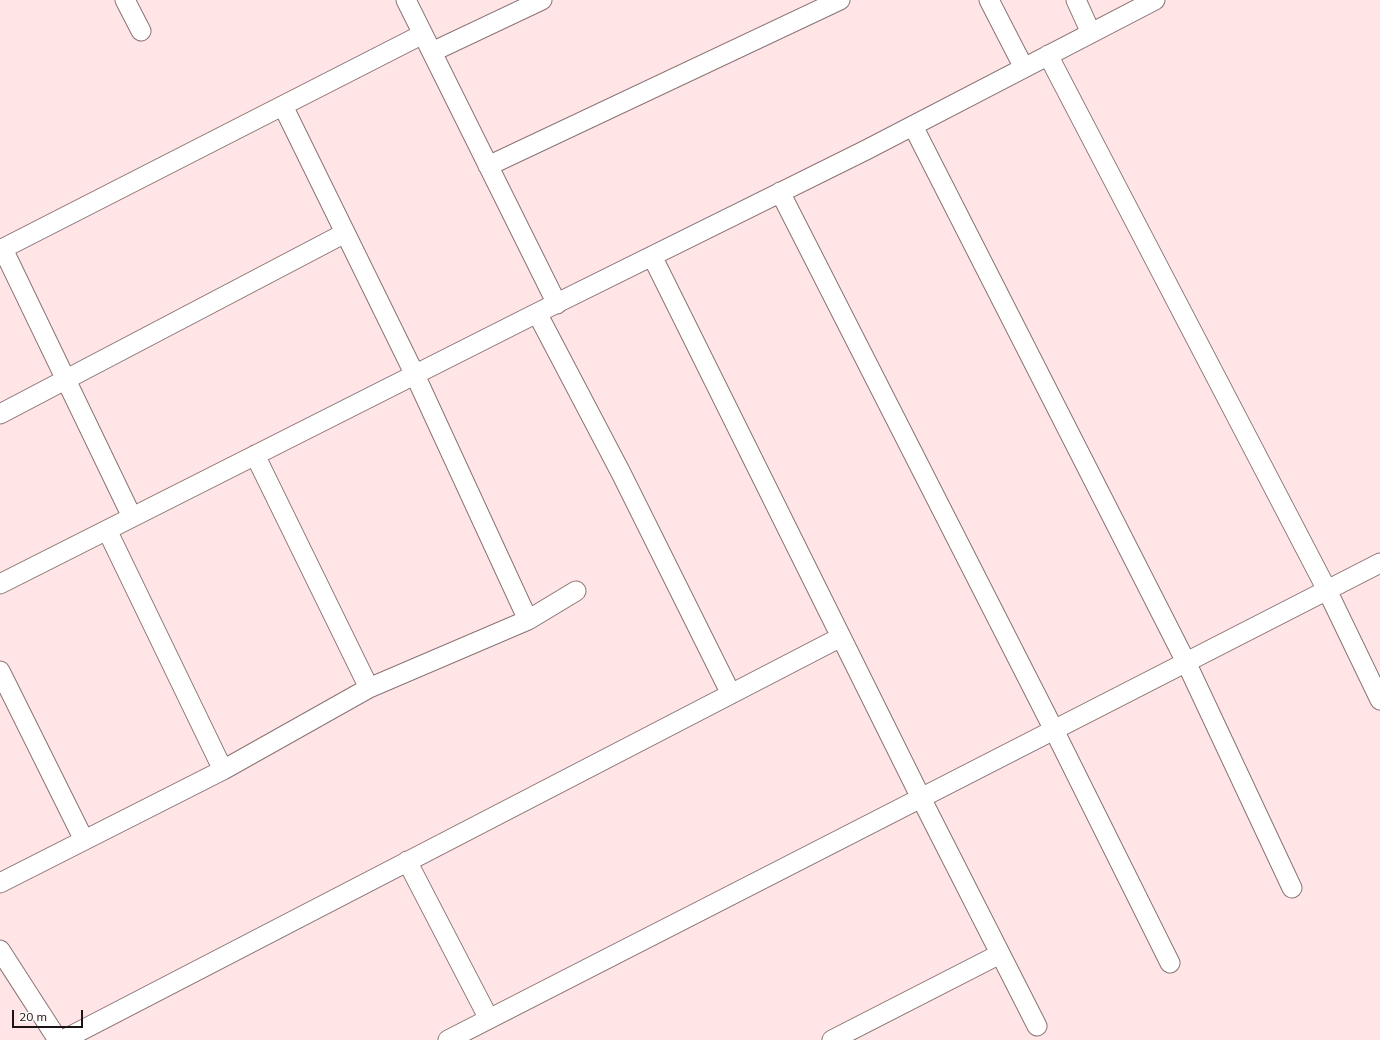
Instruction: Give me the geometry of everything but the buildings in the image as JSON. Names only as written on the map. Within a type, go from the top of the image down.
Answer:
[{"type":"street","points":[[125,0],[141,31]]},
{"type":"street","points":[[406,0],[557,304]]},
{"type":"street","points":[[432,52],[542,0]]},
{"type":"street","points":[[989,0],[1024,68]]},
{"type":"street","points":[[1076,0],[1092,33]]},
{"type":"street","points":[[0,584],[537,313],[913,126],[1155,0]]},
{"type":"street","points":[[488,166],[838,1]]},
{"type":"street","points":[[132,517],[66,379],[1,249],[423,34]]},
{"type":"street","points":[[1048,56],[1327,590],[1380,700]]},
{"type":"street","points":[[283,106],[414,375],[528,620]]},
{"type":"street","points":[[913,126],[1186,662],[1292,888]]},
{"type":"street","points":[[780,192],[1054,730],[1170,963]]},
{"type":"street","points":[[0,414],[345,233]]},
{"type":"street","points":[[652,256],[921,798],[1037,1026]]},
{"type":"street","points":[[537,313],[621,473],[731,694]]},
{"type":"street","points":[[255,455],[369,688]]},
{"type":"street","points":[[107,530],[223,770]]},
{"type":"street","points":[[448,1040],[1380,563]]},
{"type":"street","points":[[0,883],[223,770],[369,688],[528,620],[576,591]]},
{"type":"street","points":[[63,1040],[841,637]]},
{"type":"street","points":[[0,671],[84,840]]},
{"type":"street","points":[[407,861],[489,1019]]},
{"type":"street","points":[[0,950],[58,1040]]},
{"type":"street","points":[[832,1040],[1000,954]]}]
